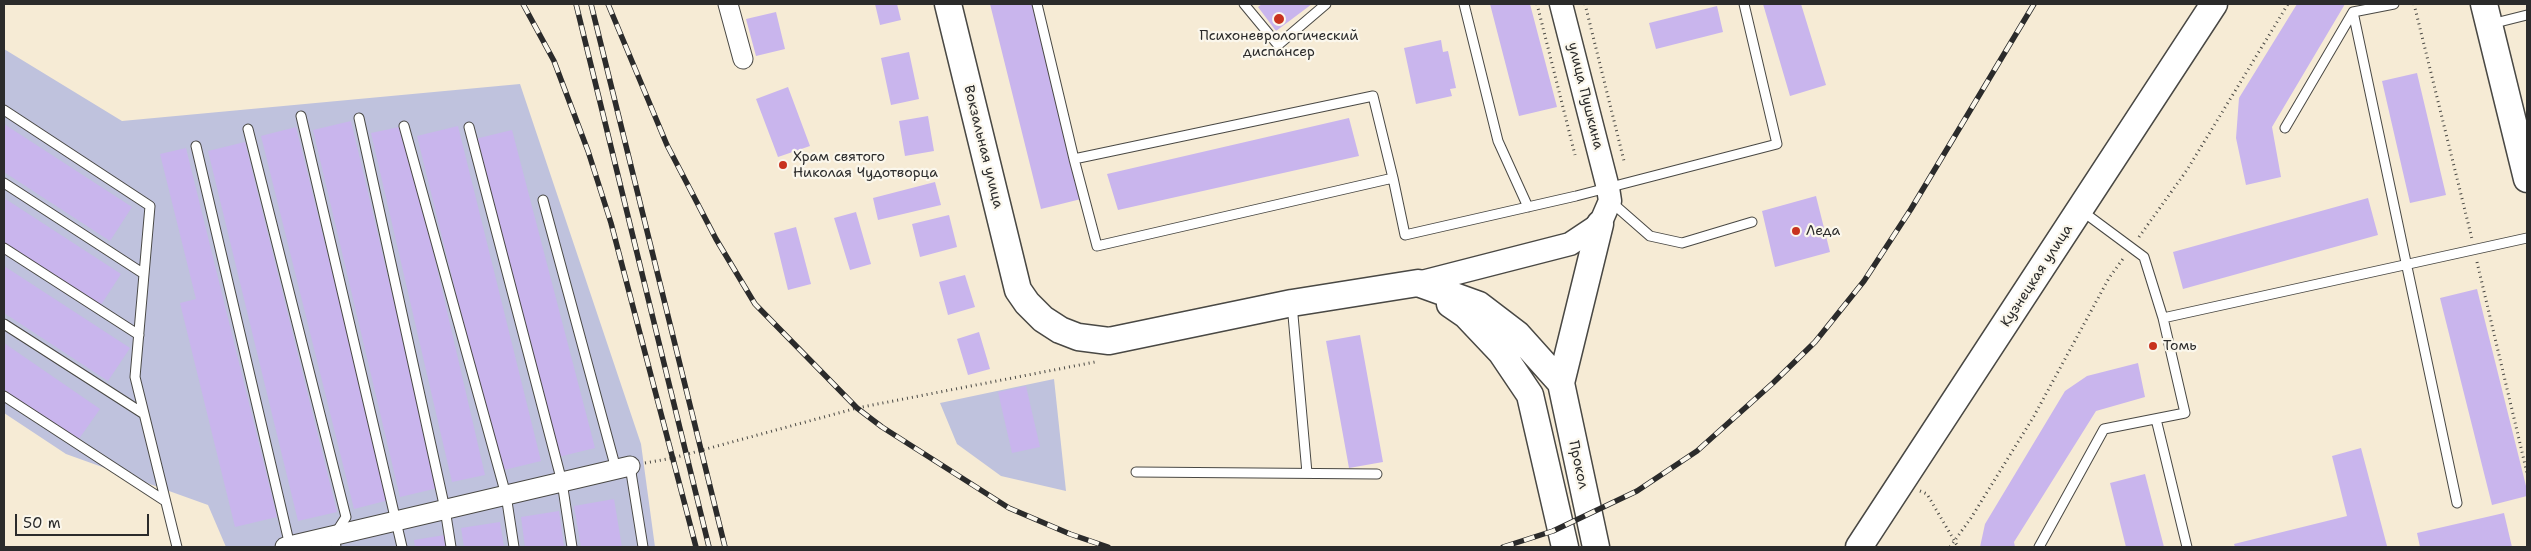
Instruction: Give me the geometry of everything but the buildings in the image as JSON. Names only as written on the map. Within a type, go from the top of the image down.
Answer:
[{"type":"main road","name":"Вокзальная улица","points":[[948,4],[1018,290],[1027,303],[1043,319],[1060,330],[1096,340],[1108,340],[1292,303]]},
{"type":"main road","name":"Кузнецкая улица","points":[[1859,547],[2214,4]]},
{"type":"main road","points":[[2486,14],[2527,179]]},
{"type":"main road","points":[[1561,383],[1612,199]]},
{"type":"main road","points":[[1292,303],[1418,283],[1480,305],[1517,334],[1561,383]]},
{"type":"main road","points":[[1418,283],[1466,314],[1501,352],[1530,395],[1565,547]]},
{"type":"main road","name":"Прокол","points":[[1561,383],[1596,547]]},
{"type":"street","points":[[728,4],[743,59]]},
{"type":"street","name":"улица Пушкина","points":[[1562,4],[1612,199]]},
{"type":"street","points":[[1418,283],[1570,244],[1612,199]]},
{"type":"street","points":[[288,547],[335,541],[398,521],[623,468]]},
{"type":"lane","points":[[1037,4],[1097,246],[1393,178]]},
{"type":"lane","points":[[1244,4],[1278,45],[1326,4]]},
{"type":"lane","points":[[1464,4],[1498,141],[1528,207]]},
{"type":"lane","points":[[1074,159],[1373,96],[1405,235],[1528,207],[1612,199],[1777,144],[1744,4]]},
{"type":"lane","points":[[2284,128],[2353,12],[2394,4]]},
{"type":"lane","points":[[2353,12],[2457,503]]},
{"type":"lane","points":[[2486,14],[2527,15]]},
{"type":"lane","points":[[4,110],[150,206],[135,377],[177,547]]},
{"type":"lane","points":[[301,116],[398,521],[402,547]]},
{"type":"lane","points":[[359,118],[452,547]]},
{"type":"lane","points":[[404,126],[506,495],[514,547]]},
{"type":"lane","points":[[469,127],[562,482],[572,547]]},
{"type":"lane","points":[[248,129],[346,517],[335,541]]},
{"type":"lane","points":[[196,146],[288,547]]},
{"type":"lane","points":[[4,183],[144,274]]},
{"type":"lane","points":[[1612,199],[1650,236],[1682,242],[1752,222]]},
{"type":"lane","points":[[543,200],[623,468],[643,547]]},
{"type":"lane","points":[[2039,547],[2104,429],[2185,413],[2163,318],[2144,257],[2080,209]]},
{"type":"lane","points":[[2163,318],[2527,238]]},
{"type":"lane","points":[[4,248],[139,335]]},
{"type":"lane","points":[[1292,303],[1307,473]]},
{"type":"lane","points":[[4,324],[144,414]]},
{"type":"lane","points":[[4,396],[166,501]]},
{"type":"lane","points":[[2156,419],[2187,547]]},
{"type":"lane","points":[[1136,472],[1376,474]]},
{"type":"path","points":[[1537,4],[1575,155]]},
{"type":"path","points":[[1585,4],[1612,199]]},
{"type":"path","points":[[1950,547],[1971,518],[2034,416],[2109,278],[2187,170],[2288,4]]},
{"type":"path","points":[[623,468],[673,458],[857,408],[1100,362]]},
{"type":"path","points":[[1903,480],[1927,494],[1955,538],[1958,547]]},
{"type":"shaded area","points":[[4,49],[122,121],[520,84],[641,444],[655,547],[226,547],[208,505],[66,454],[4,413]]},
{"type":"shaded area","points":[[1054,379],[1066,491],[1001,476],[957,444],[940,403]]},
{"type":"railway","points":[[523,4],[554,61],[588,151],[611,223],[696,547]]},
{"type":"railway","points":[[576,4],[709,547]]},
{"type":"railway","points":[[591,4],[725,547]]},
{"type":"railway","points":[[608,4],[667,145],[716,239],[755,304],[857,408],[882,427],[1009,508],[1070,534],[1108,547]]},
{"type":"railway","points":[[1503,547],[1553,531],[1637,491],[1697,451],[1773,383],[1815,342],[1864,281],[1911,209],[2034,4]]},
{"type":"place","name":"Психоневрологический диспансер","points":[[1279,19]]},
{"type":"place","name":"Храм святого Николая Чудотворца","points":[[783,165]]},
{"type":"place","name":"Леда","points":[[1796,231]]},
{"type":"place","name":"Томь","points":[[2153,346]]}]
